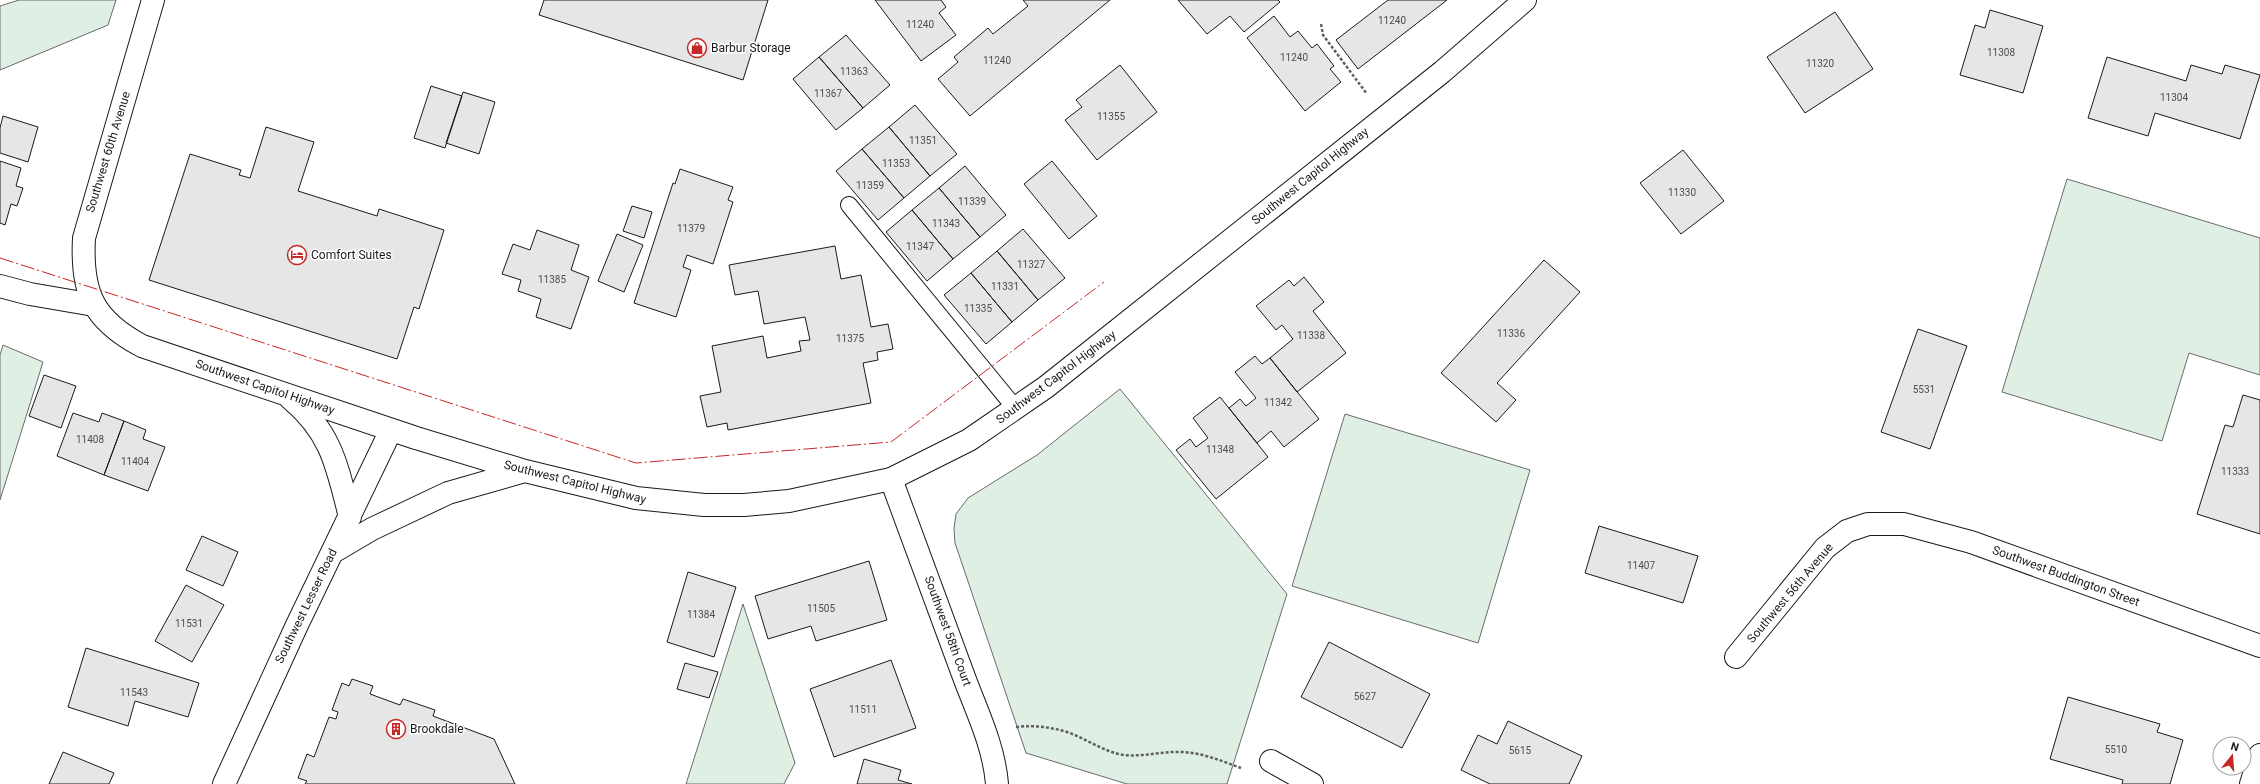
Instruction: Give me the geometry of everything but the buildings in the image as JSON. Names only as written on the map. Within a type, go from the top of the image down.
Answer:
[{"type":"street","name":"Southwest 60th Avenue","points":[[94,305],[85,276],[84,238],[153,0]]},
{"type":"street","name":"Southwest Capitol Highway","points":[[94,305],[105,320],[119,334],[142,346],[392,430],[525,471],[636,498],[704,505],[789,501],[892,479],[969,440],[1016,409],[1046,387],[1442,72],[1525,0]]},
{"type":"street","points":[[0,286],[30,294],[94,305]]},
{"type":"street","points":[[286,394],[306,412],[323,434],[334,455],[350,517]]},
{"type":"street","name":"Southwest Lesser Road","points":[[224,784],[244,736],[392,430]]},
{"type":"street","points":[[333,552],[372,529],[448,493],[525,471]]},
{"type":"street","name":"Southwest 58th Court","points":[[892,479],[929,576],[964,678],[986,730],[997,784]]},
{"type":"street","name":"Southwest Buddington Street","points":[[1868,524],[1904,524],[1971,542],[2260,646]]},
{"type":"street","name":"Southwest 56th Avenue","points":[[1736,657],[1825,548],[1847,531],[1868,524]]},
{"type":"street","points":[[2251,784],[2260,755]]},
{"type":"street","points":[[1271,761],[1312,784]]},
{"type":"lane","points":[[849,206],[1016,409]]},
{"type":"path","points":[[1321,24],[1323,35],[1384,117]]},
{"type":"path","points":[[986,730],[1042,726],[1068,732],[1101,748],[1123,754],[1141,756],[1182,752],[1204,755],[1248,770],[1271,761]]},
{"type":"green space","points":[[19,0],[116,0],[108,25],[0,70],[0,6]]},
{"type":"green space","points":[[2067,179],[2260,238],[2260,375],[2189,353],[2162,441],[2002,392]]},
{"type":"green space","points":[[3,345],[43,362],[0,500],[0,355]]},
{"type":"green space","points":[[1120,389],[1287,594],[1227,784],[1127,784],[1026,753],[955,543],[954,529],[956,514],[968,498],[1037,455]]},
{"type":"green space","points":[[1345,414],[1530,470],[1478,643],[1292,586]]},
{"type":"green space","points":[[743,604],[795,763],[784,784],[686,784]]},
{"type":"power","points":[[0,258],[636,463],[891,442],[1104,282]]},
{"type":"place","name":"Barbur Storage","points":[[697,48]]},
{"type":"place","name":"Comfort Suites","points":[[297,255]]},
{"type":"place","name":"Brookdale","points":[[396,729]]}]
